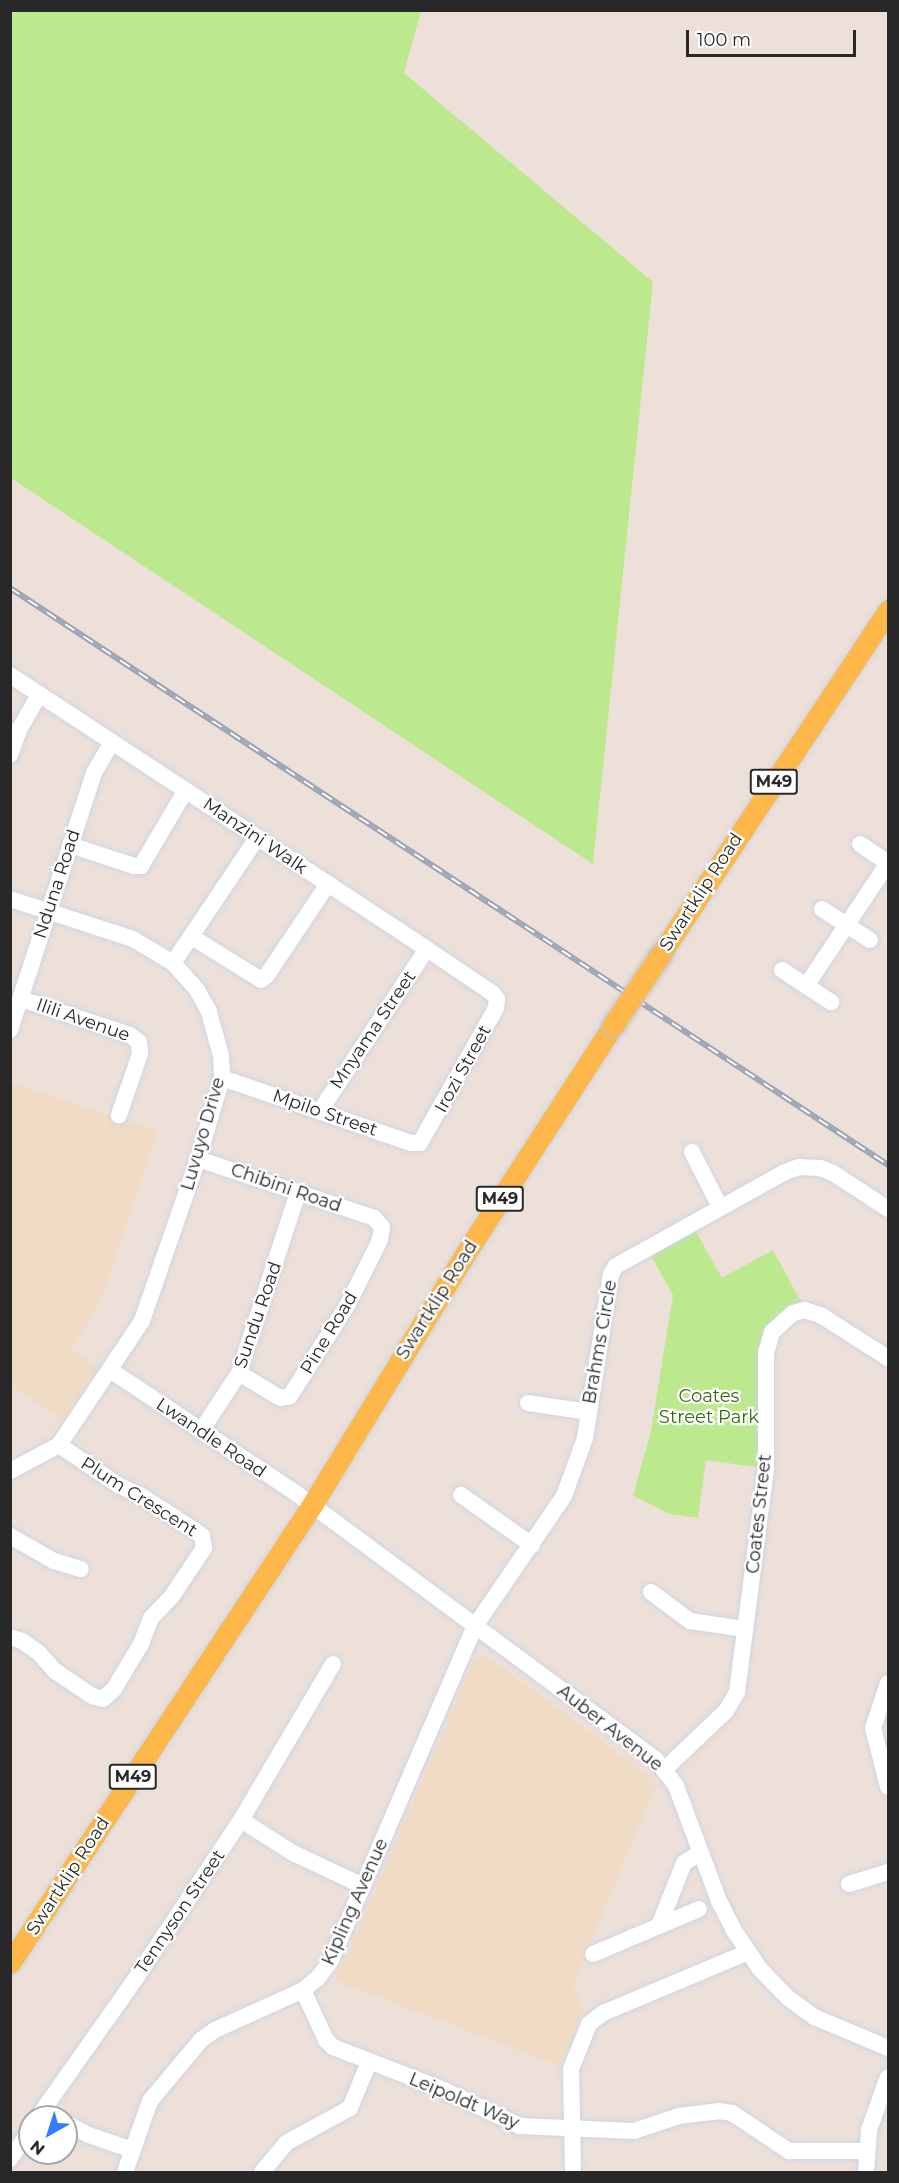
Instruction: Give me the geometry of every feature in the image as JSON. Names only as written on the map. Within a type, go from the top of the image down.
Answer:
[{"type":"main road","name":"Swartklip Road","points":[[10,1963],[312,1505],[463,1258],[613,1025],[888,610]]},
{"type":"street","name":"Manzini Walk","points":[[10,675],[427,949],[492,993],[497,999]]},
{"type":"street","points":[[10,755],[20,728],[40,694]]},
{"type":"street","name":"Nduna Road","points":[[10,1030],[94,773],[112,742]]},
{"type":"street","points":[[70,845],[134,866],[141,866],[186,790]]},
{"type":"street","points":[[173,963],[257,838]]},
{"type":"street","points":[[806,986],[888,863],[860,844]]},
{"type":"street","points":[[192,937],[261,980],[267,975],[328,884]]},
{"type":"street","name":"Luvuyo Drive","points":[[10,898],[133,939],[173,963],[196,990],[209,1012],[221,1056],[222,1078],[198,1159],[147,1309],[110,1370],[59,1445]]},
{"type":"street","points":[[822,909],[870,940]]},
{"type":"street","name":"Mnyama Street","points":[[320,1111],[427,949]]},
{"type":"street","points":[[782,970],[831,1002]]},
{"type":"street","name":"Ilili Avenue","points":[[21,999],[130,1035],[140,1042],[140,1054],[119,1115]]},
{"type":"street","name":"Irozi Street","points":[[425,1137],[496,1008],[497,999]]},
{"type":"street","name":"Mpilo Street","points":[[222,1078],[411,1143],[420,1143],[425,1137]]},
{"type":"street","points":[[692,1152],[720,1207]]},
{"type":"street","name":"Chibini Road","points":[[198,1159],[374,1218]]},
{"type":"street","name":"Brahms Circle","points":[[475,1626],[564,1496],[585,1438],[613,1270],[622,1260],[785,1172],[807,1167],[833,1173],[888,1209]]},
{"type":"street","name":"Sundu Road","points":[[201,1431],[239,1373],[298,1192]]},
{"type":"street","name":"Pine Road","points":[[239,1373],[281,1398],[290,1396],[341,1317],[381,1240],[382,1227],[374,1218]]},
{"type":"street","name":"Coates Street","points":[[665,1769],[726,1711],[737,1692],[766,1468],[766,1353],[772,1332],[793,1313],[805,1310],[822,1316],[888,1359]]},
{"type":"street","name":"Lwandle Road","points":[[110,1370],[312,1505]]},
{"type":"street","points":[[528,1403],[589,1412]]},
{"type":"street","points":[[10,1471],[59,1445]]},
{"type":"street","name":"Plum Crescent","points":[[10,1637],[22,1641],[38,1652],[55,1671],[92,1696],[103,1699],[114,1689],[141,1644],[151,1618],[172,1596],[204,1548],[202,1536],[194,1530],[140,1495],[112,1481],[59,1445]]},
{"type":"street","points":[[461,1495],[532,1545]]},
{"type":"street","name":"Auber Avenue","points":[[312,1505],[665,1769],[676,1786],[719,1901],[747,1952],[774,1986],[801,2008],[830,2025],[888,2048]]},
{"type":"street","points":[[10,1536],[54,1561],[81,1569]]},
{"type":"street","points":[[651,1592],[678,1615],[690,1621],[745,1629]]},
{"type":"street","name":"Kipling Avenue","points":[[125,2172],[150,2101],[201,2040],[215,2030],[303,1990],[318,1978],[331,1960],[475,1626]]},
{"type":"street","name":"Tennyson Street","points":[[52,2105],[241,1820],[333,1664]]},
{"type":"street","points":[[888,1683],[873,1728],[888,1787]]},
{"type":"street","points":[[241,1820],[293,1853],[363,1886]]},
{"type":"street","points":[[659,1926],[684,1863],[700,1852]]},
{"type":"street","points":[[849,1884],[888,1872]]},
{"type":"street","points":[[593,1954],[699,1910]]},
{"type":"street","points":[[573,2172],[571,2069],[586,2030],[594,2019],[747,1952]]},
{"type":"street","name":"Leipoldt Way","points":[[303,1990],[330,2045],[444,2090],[519,2126],[634,2131],[679,2116],[717,2111],[732,2113],[789,2151],[866,2151]]},
{"type":"street","points":[[262,2172],[286,2143],[350,2108],[369,2062]]},
{"type":"street","points":[[866,2172],[869,2130],[888,2077]]},
{"type":"street","points":[[78,2129],[132,2150]]},
{"type":"shaded area","points":[[10,1083],[158,1131],[100,1303],[71,1349],[98,1367],[63,1420],[11,1386]]},
{"type":"shaded area","points":[[487,1656],[647,1774],[656,1785],[573,1986],[583,2009],[560,2066],[336,1981],[336,1974],[347,1958],[474,1660]]},
{"type":"green space","points":[[10,11],[421,11],[404,73],[653,282],[593,864],[11,478]]},
{"type":"green space","name":"Coates Street Park","points":[[694,1228],[722,1278],[773,1250],[802,1304],[774,1320],[762,1468],[706,1460],[698,1518],[670,1514],[633,1496],[651,1431],[673,1295],[649,1252]]},
{"type":"railway","points":[[10,588],[888,1165]]}]
